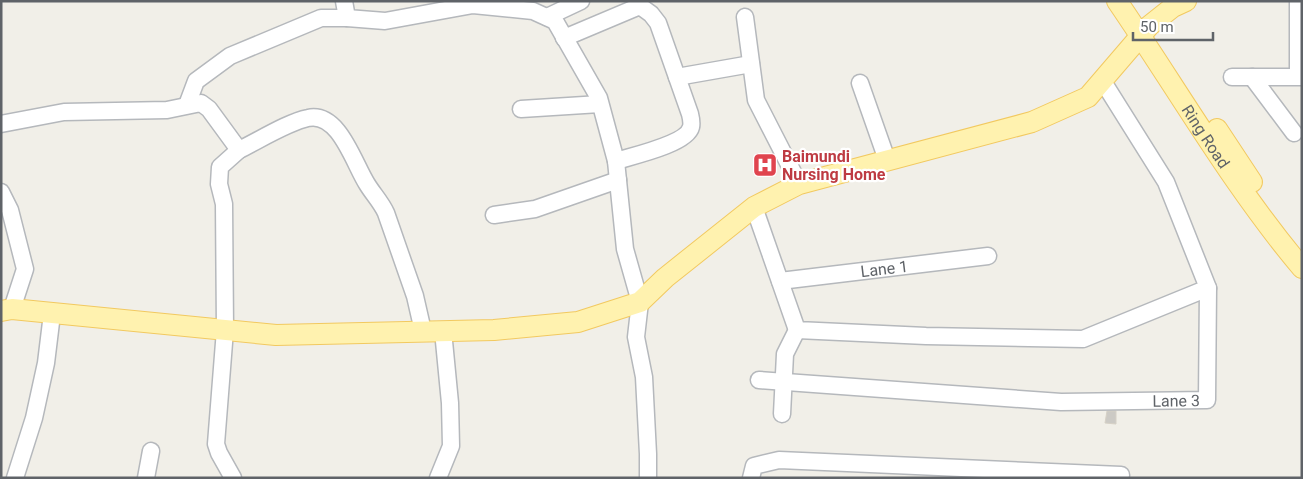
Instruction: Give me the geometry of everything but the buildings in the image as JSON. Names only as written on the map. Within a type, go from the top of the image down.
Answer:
[{"type":"main road","name":"Ring Road","points":[[1117,1],[1145,31]]},
{"type":"main road","name":"Ring Road","points":[[1130,1],[1145,31],[1225,165],[1276,238],[1302,268]]},
{"type":"main road","points":[[6,310],[276,335],[494,330],[578,322],[640,302],[665,278],[754,207],[799,184],[1032,122],[1088,97],[1145,31],[1173,7],[1186,1]]},
{"type":"main road","points":[[1145,31],[1285,231],[1302,250]]},
{"type":"street","points":[[344,1],[347,18]]},
{"type":"street","points":[[547,18],[581,1]]},
{"type":"street","points":[[1298,1],[1298,76],[1302,76]]},
{"type":"street","points":[[187,105],[196,81],[230,56],[321,18],[385,21],[473,6],[500,5],[533,11],[555,21],[599,98],[616,161],[625,249],[640,302],[636,337],[644,377],[648,478]]},
{"type":"street","points":[[564,38],[640,6],[651,14],[658,23],[690,114],[692,126],[687,134],[665,147],[616,161]]},
{"type":"street","points":[[745,17],[756,100],[799,184]]},
{"type":"street","points":[[677,77],[751,64]]},
{"type":"street","points":[[1232,77],[1302,76]]},
{"type":"street","points":[[1252,77],[1299,134]]},
{"type":"street","points":[[797,330],[926,336],[1083,338],[1208,288],[1166,182],[1102,80]]},
{"type":"street","points":[[860,82],[887,160]]},
{"type":"street","points":[[1,124],[64,112],[152,110],[201,103],[209,109],[239,150]]},
{"type":"street","points":[[521,108],[600,104]]},
{"type":"street","points":[[233,478],[218,453],[216,444],[225,330],[224,204],[219,184],[220,167],[239,150],[309,117],[321,117],[328,121],[348,147],[364,178],[386,213],[415,296],[423,332]]},
{"type":"street","points":[[494,215],[535,209],[618,180]]},
{"type":"street","points":[[1,192],[10,210],[25,269],[6,310]]},
{"type":"street","points":[[754,207],[797,330],[785,354],[782,414]]},
{"type":"street","name":"Lane 1","points":[[780,280],[988,256]]},
{"type":"street","name":"Lane 3","points":[[784,381],[1061,402],[1208,400],[1208,288]]},
{"type":"street","points":[[15,478],[34,418],[46,363],[52,314]]},
{"type":"street","points":[[438,478],[452,446],[443,331]]},
{"type":"street","points":[[759,380],[784,381]]},
{"type":"street","points":[[146,478],[150,451]]},
{"type":"street","points":[[751,478],[754,466],[779,460],[1121,475]]},
{"type":"place","name":"Baimundi Nursing Home","points":[[765,165]]}]
